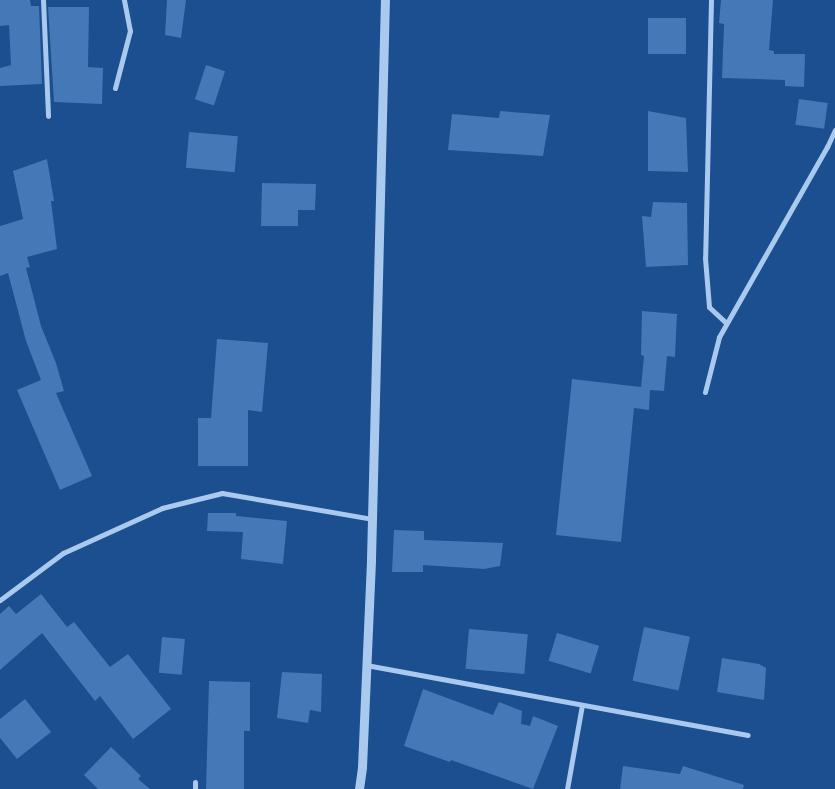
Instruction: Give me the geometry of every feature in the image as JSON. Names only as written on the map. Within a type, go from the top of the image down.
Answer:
[{"type":"street","points":[[43,0],[48,116]]},
{"type":"street","points":[[115,88],[130,31],[124,0]]},
{"type":"street","points":[[359,789],[362,767],[372,519],[385,0]]},
{"type":"street","points":[[711,0],[705,258],[709,307],[726,324]]},
{"type":"street","points":[[705,392],[719,337],[828,147],[835,130]]},
{"type":"street","points":[[0,600],[63,553],[162,508],[222,493],[372,519]]},
{"type":"street","points":[[366,665],[748,735]]},
{"type":"street","points":[[567,789],[582,705]]},
{"type":"street","points":[[195,782],[195,789]]},
{"type":"building","points":[[0,0],[30,0],[31,6],[39,6],[42,84],[0,86],[0,68],[11,65],[9,25],[0,26]]},
{"type":"building","points":[[167,0],[186,0],[181,38],[165,35]]},
{"type":"building","points":[[721,0],[773,0],[769,50],[774,51],[774,54],[805,54],[804,87],[785,86],[785,80],[722,78],[724,24],[719,23]]},
{"type":"building","points":[[48,7],[89,7],[88,67],[103,68],[102,104],[54,102]]},
{"type":"building","points":[[648,18],[686,18],[686,54],[648,54]]},
{"type":"building","points":[[206,65],[225,71],[214,105],[195,99]]},
{"type":"building","points":[[799,99],[828,103],[824,129],[795,125]]},
{"type":"building","points":[[500,111],[550,115],[543,156],[448,150],[452,114],[499,118]]},
{"type":"building","points":[[648,111],[686,118],[688,172],[648,171]]},
{"type":"building","points":[[189,132],[238,136],[235,172],[186,168]]},
{"type":"building","points":[[47,159],[54,201],[51,201],[57,249],[27,257],[30,267],[26,268],[41,326],[56,363],[64,391],[56,393],[92,476],[60,490],[17,390],[41,380],[26,341],[8,273],[0,276],[0,226],[23,219],[13,171]]},
{"type":"building","points":[[262,183],[316,184],[315,210],[298,210],[298,226],[261,226]]},
{"type":"building","points":[[653,202],[687,203],[688,265],[646,267],[642,216],[651,217]]},
{"type":"building","points":[[642,311],[677,314],[675,357],[667,356],[664,391],[650,390],[649,410],[634,408],[621,542],[556,535],[572,379],[641,387],[644,356],[641,355]]},
{"type":"building","points":[[217,339],[268,343],[262,412],[248,410],[248,466],[198,466],[198,418],[211,418]]},
{"type":"building","points":[[208,513],[236,513],[236,516],[287,521],[283,564],[241,559],[243,532],[207,531]]},
{"type":"building","points":[[394,530],[424,531],[424,540],[503,543],[500,566],[484,569],[423,565],[423,572],[392,572]]},
{"type":"building","points":[[41,594],[67,627],[74,622],[110,667],[128,654],[171,709],[133,739],[100,696],[95,701],[42,633],[0,670],[0,614],[9,606],[16,614]]},
{"type":"building","points":[[644,627],[690,637],[679,691],[633,681]]},
{"type":"building","points":[[469,629],[528,634],[524,674],[466,669]]},
{"type":"building","points":[[557,633],[599,646],[591,674],[549,661]]},
{"type":"building","points":[[162,637],[185,639],[182,675],[159,673]]},
{"type":"building","points":[[722,658],[759,664],[766,668],[764,700],[717,692]]},
{"type":"building","points":[[282,672],[322,674],[321,712],[310,710],[308,723],[277,718]]},
{"type":"building","points":[[209,681],[250,682],[250,731],[244,731],[244,789],[206,789]]},
{"type":"building","points":[[423,689],[493,715],[499,702],[522,711],[521,724],[530,726],[533,716],[558,726],[533,789],[451,760],[450,762],[404,746]]},
{"type":"building","points":[[25,699],[51,732],[17,759],[0,738],[0,719]]},
{"type":"building","points":[[111,747],[141,776],[138,779],[150,789],[98,789],[84,775]]},
{"type":"building","points":[[623,766],[680,774],[683,766],[744,785],[743,789],[620,789]]}]
